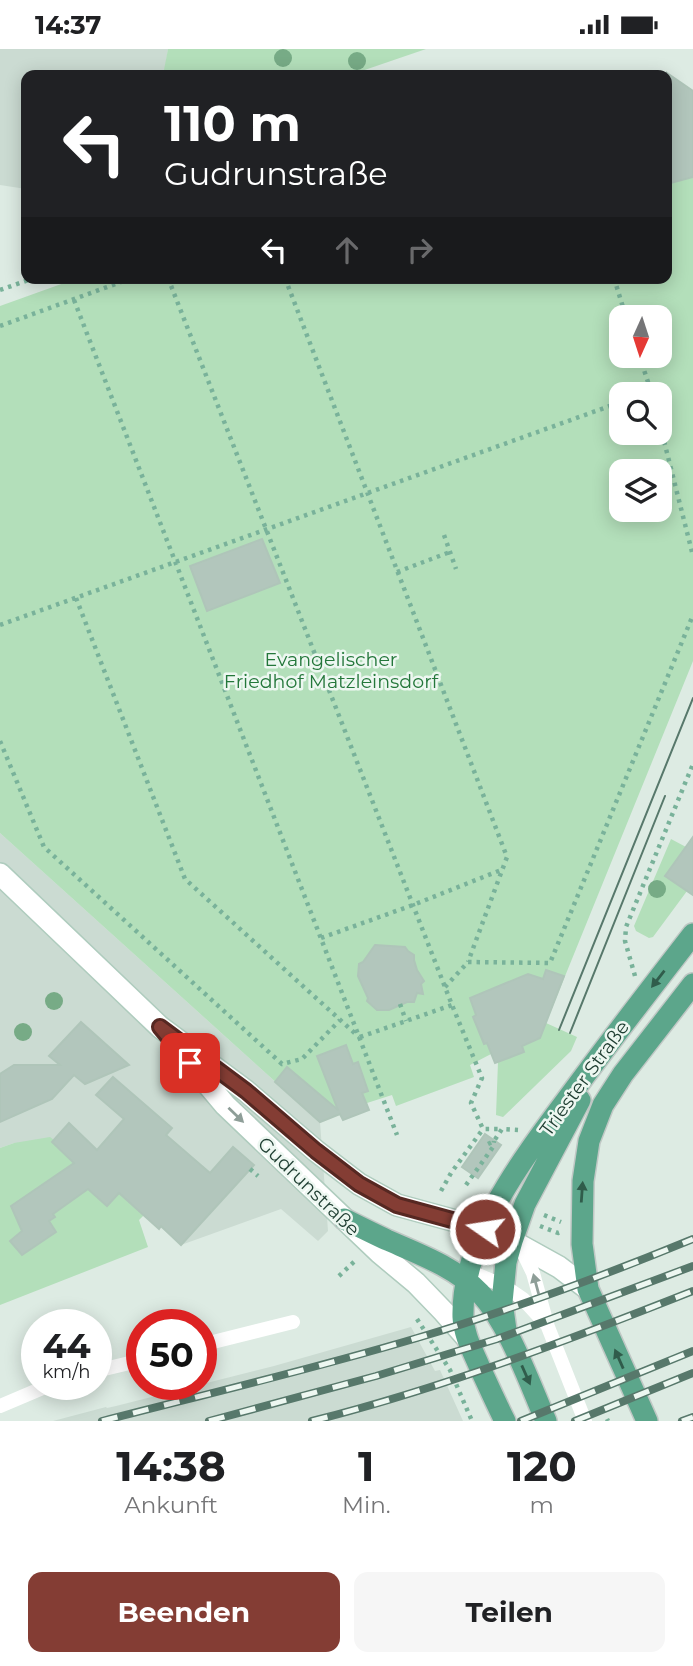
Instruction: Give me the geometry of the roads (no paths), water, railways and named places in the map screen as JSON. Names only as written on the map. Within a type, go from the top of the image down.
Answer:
[{"type":"main road","name":"Gudrunstraße","points":[[0,874],[160,1027],[225,1105],[380,1253],[416,1283],[467,1338]]},
{"type":"main road","name":"Triester Straße","points":[[467,1338],[463,1320],[468,1276],[499,1197],[622,1025],[693,934]]},
{"type":"main road","name":"Triester Straße","points":[[647,1421],[588,1289],[581,1228],[585,1160],[603,1105],[623,1074],[693,984]]},
{"type":"main road","points":[[506,1330],[502,1303],[506,1262],[515,1242],[525,1204],[622,1025]]},
{"type":"main road","name":"Gudrunstraße","points":[[160,1027],[246,1091],[359,1184],[397,1205],[485,1229],[515,1242],[559,1267],[588,1289]]},
{"type":"main road","points":[[344,1219],[468,1276],[506,1330],[547,1421]]},
{"type":"main road","points":[[467,1338],[505,1421]]},
{"type":"lane","points":[[515,1242],[527,1257],[548,1327],[585,1421]]},
{"type":"lane","points":[[468,1276],[504,1286],[523,1299],[548,1327]]},
{"type":"lane","points":[[217,1341],[293,1322]]},
{"type":"lane","points":[[0,1406],[21,1397]]},
{"type":"tram line","points":[[559,1030],[693,698]]},
{"type":"tram line","points":[[570,1033],[665,796]]},
{"type":"railway","points":[[102,1421],[339,1360],[452,1327],[556,1292],[693,1239]]},
{"type":"railway","points":[[209,1421],[376,1376],[497,1339],[693,1266]]},
{"type":"railway","points":[[312,1421],[457,1378],[693,1291]]},
{"type":"railway","points":[[521,1421],[693,1351]]},
{"type":"railway","points":[[575,1421],[693,1373]]},
{"type":"railway","points":[[682,1421],[693,1417]]},
{"type":"park label","name":"Evangelischer Friedhof Matzleinsdorf","points":[[331,670]]}]
